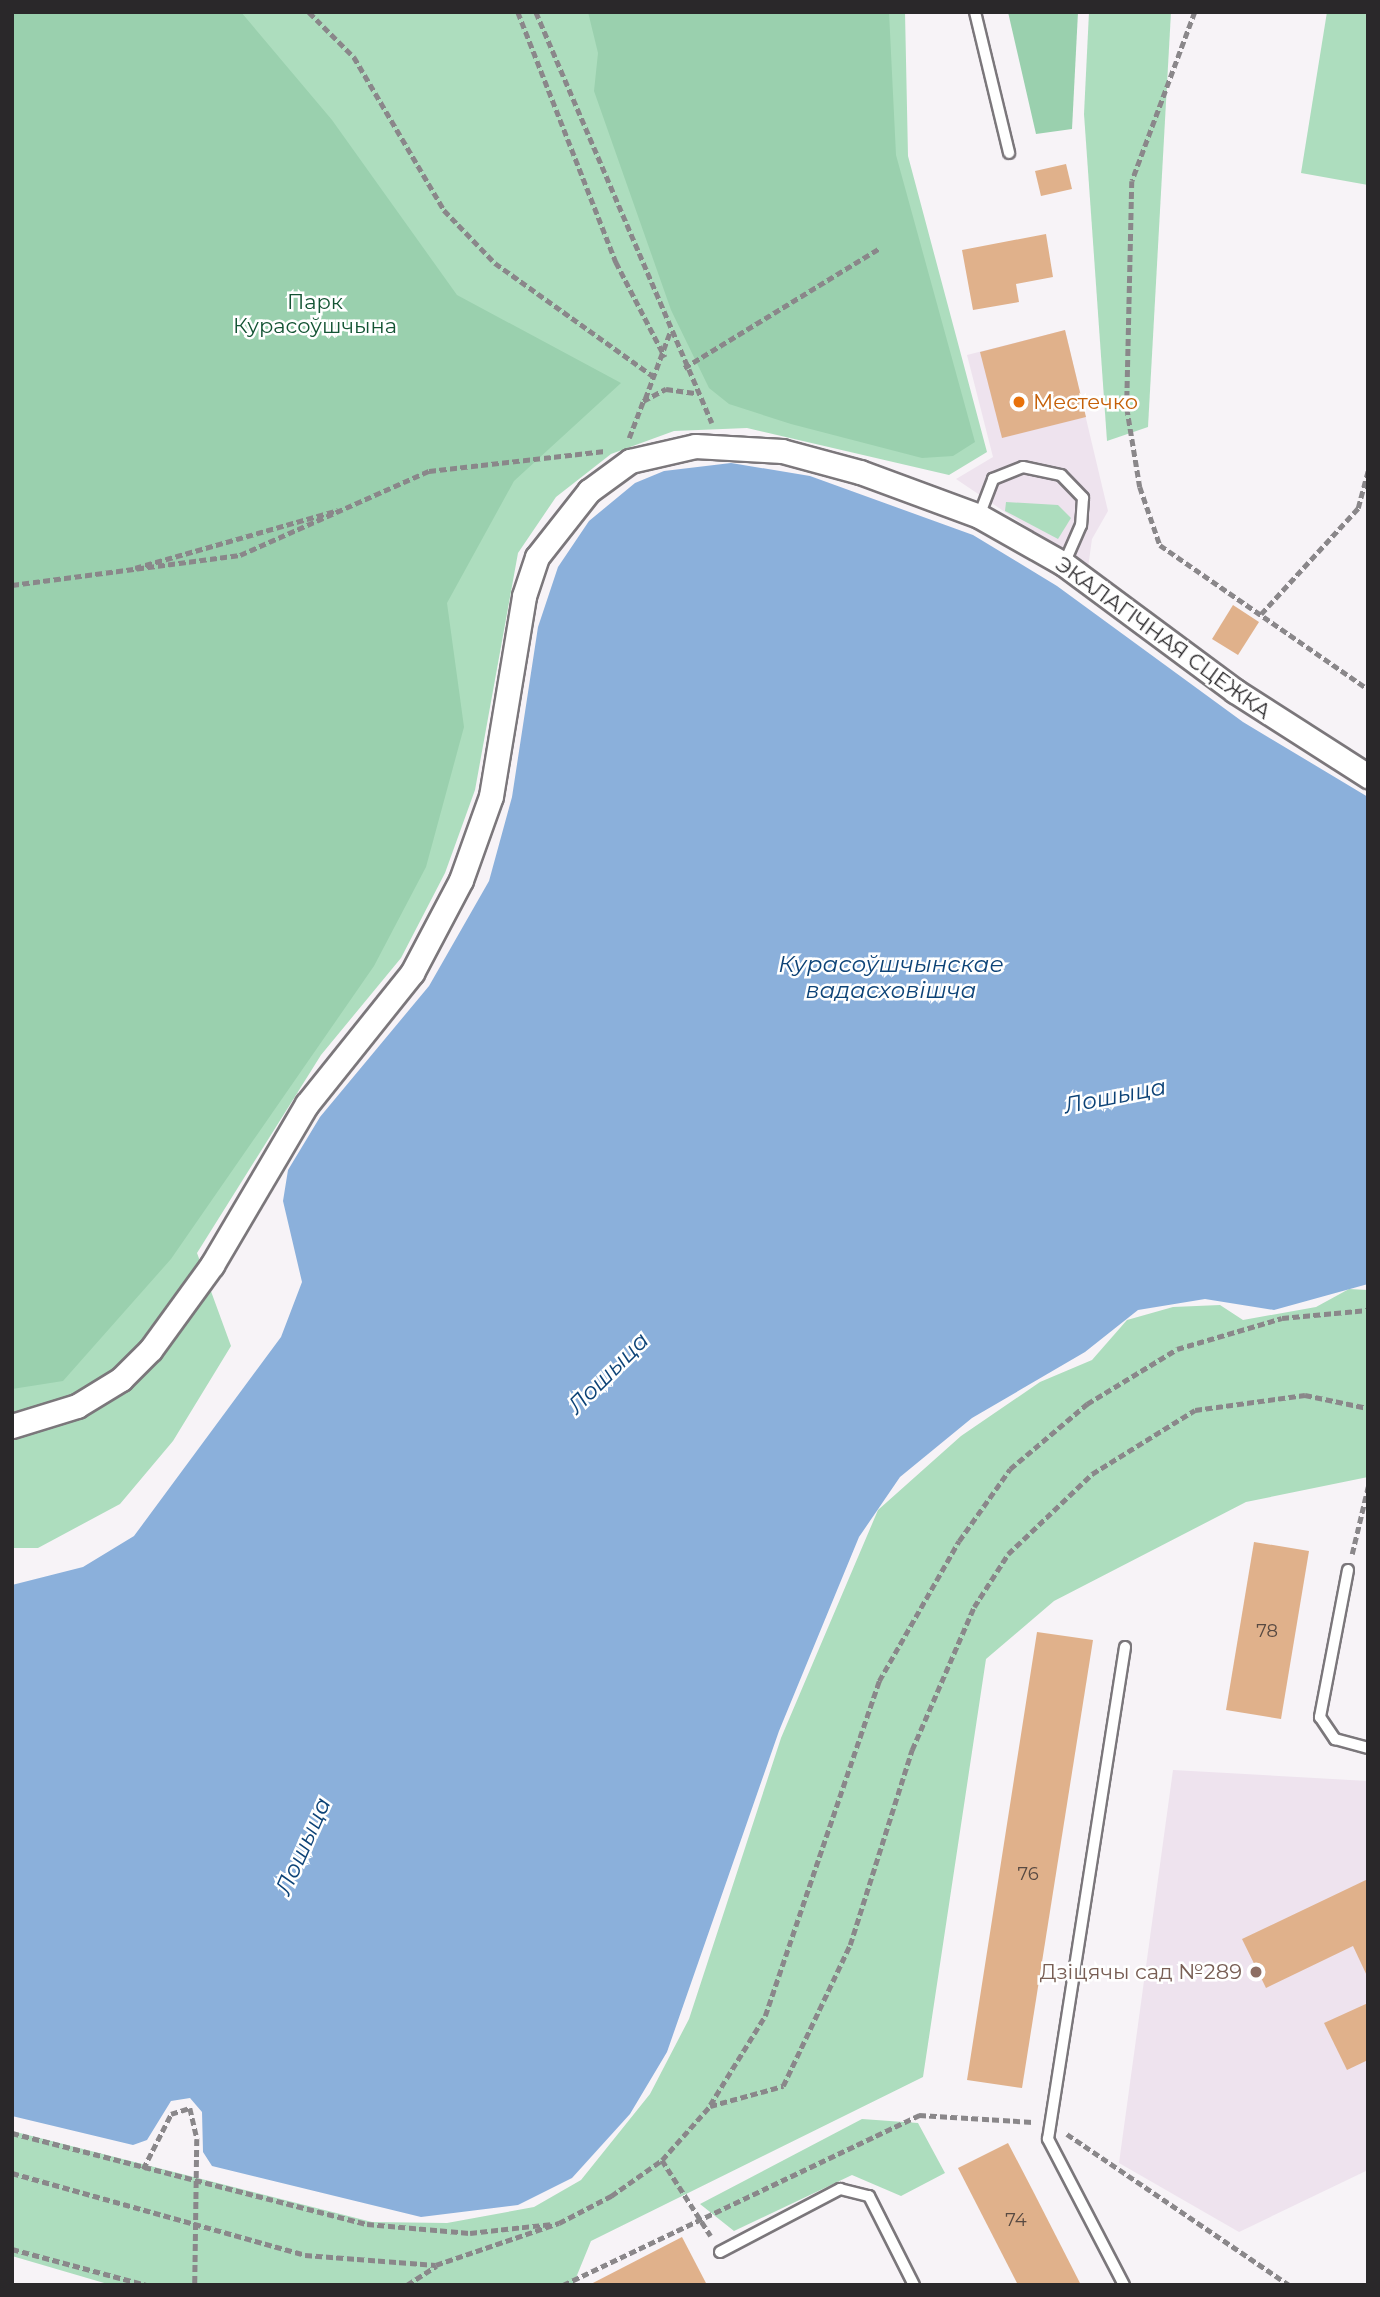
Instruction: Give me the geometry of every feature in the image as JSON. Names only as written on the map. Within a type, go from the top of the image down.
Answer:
[{"type":"street","name":"ЭКАЛАГІЧНАЯ СЦЕЖКА","points":[[630,461],[724,446],[782,451],[860,471],[979,516],[1064,564],[1236,691],[1368,776]]},
{"type":"street","points":[[12,1426],[77,1406],[121,1379],[151,1349],[198,1286],[307,1104],[412,973],[461,880],[491,796],[524,596],[537,558],[589,491],[630,461]]},
{"type":"lane","points":[[975,12],[1009,153]]},
{"type":"lane","points":[[979,516],[993,479],[1023,467],[1061,475],[1083,498],[1081,525],[1064,564]]},
{"type":"lane","points":[[1348,1570],[1320,1717],[1335,1738],[1368,1748]]},
{"type":"lane","points":[[1124,2285],[1061,2169],[1048,2139],[1125,1647]]},
{"type":"lane","points":[[720,2252],[840,2189],[869,2196],[914,2285]]},
{"type":"path","points":[[309,12],[354,57],[444,210],[495,263],[657,379]]},
{"type":"path","points":[[518,12],[616,262],[665,357]]},
{"type":"path","points":[[536,12],[671,331],[684,368],[724,446]]},
{"type":"path","points":[[1195,12],[1132,181],[1127,408],[1140,486],[1160,545],[1368,690]]},
{"type":"path","points":[[684,368],[880,248]]},
{"type":"path","points":[[12,585],[240,555],[429,471],[601,449],[630,461],[628,441],[643,401],[657,379],[671,331]]},
{"type":"path","points":[[643,401],[666,388],[695,393]]},
{"type":"path","points":[[1261,614],[1358,508],[1368,471]]},
{"type":"path","points":[[114,573],[356,504]]},
{"type":"path","points":[[407,2285],[436,2265],[559,2223],[662,2160],[710,2106],[765,2016],[879,1681],[958,1541],[1010,1469],[1087,1405],[1177,1349],[1282,1318],[1368,1310]]},
{"type":"path","points":[[710,2106],[783,2086],[850,1945],[912,1750],[974,1607],[1008,1554],[1092,1474],[1195,1410],[1305,1395],[1368,1408]]},
{"type":"path","points":[[1348,1570],[1368,1487]]},
{"type":"path","points":[[143,2169],[171,2114],[184,2106],[196,2117],[191,2222],[195,2285]]},
{"type":"path","points":[[563,2285],[919,2115],[1049,2123],[1289,2285]]},
{"type":"path","points":[[12,2133],[194,2183],[367,2224],[470,2233],[559,2223]]},
{"type":"path","points":[[662,2160],[720,2252]]},
{"type":"path","points":[[12,2173],[305,2255],[436,2265]]},
{"type":"path","points":[[12,2249],[146,2285]]},
{"type":"shaded area","points":[[1065,330],[1108,511],[1092,539],[1088,568],[956,479],[993,457],[967,355]]},
{"type":"shaded area","name":"Дзіцячы сад №289","points":[[1173,1770],[1368,1781],[1368,2170],[1239,2232],[1119,2163]]},
{"type":"green space","name":"Парк Курасоўшчына","points":[[12,12],[905,12],[908,156],[987,452],[949,475],[747,428],[674,431],[611,454],[556,497],[518,553],[475,790],[445,873],[401,958],[321,1055],[197,1253],[231,1346],[173,1441],[120,1504],[38,1548],[12,1548]]},
{"type":"green space","name":"Парк Курасоўшчына","points":[[12,12],[241,12],[332,120],[457,295],[621,383],[514,481],[447,603],[464,727],[426,867],[374,966],[171,1259],[63,1381],[12,1389]]},
{"type":"green space","points":[[588,12],[889,12],[896,155],[975,442],[953,456],[922,458],[791,424],[729,404],[709,388],[671,310],[594,91],[598,53]]},
{"type":"green space","points":[[1008,12],[1078,12],[1072,129],[1036,134]]},
{"type":"green space","points":[[1089,12],[1171,12],[1148,427],[1107,441],[1084,114]]},
{"type":"green space","points":[[1327,12],[1368,12],[1368,185],[1301,173]]},
{"type":"green space","points":[[1006,502],[1058,505],[1071,518],[1058,539],[1005,511]]},
{"type":"green space","points":[[1349,1289],[1368,1290],[1368,1477],[1246,1502],[1054,1601],[986,1659],[923,2077],[591,2241],[573,2285],[111,2285],[12,2256],[12,2131],[372,2222],[447,2223],[534,2207],[581,2180],[650,2094],[689,2019],[781,1738],[878,1510],[961,1436],[1040,1382],[1092,1360],[1127,1320],[1173,1307],[1220,1305],[1243,1320],[1316,1307]]},
{"type":"green space","points":[[862,2119],[918,2123],[945,2173],[901,2196],[852,2175],[734,2231],[700,2204]]},
{"type":"water","name":"Курасоўшчынскае вадасховішча","points":[[731,463],[810,476],[973,535],[1057,586],[1243,722],[1368,797],[1368,1284],[1274,1310],[1205,1299],[1138,1310],[1085,1352],[972,1418],[900,1477],[859,1537],[779,1731],[667,2052],[630,2114],[572,2178],[518,2205],[421,2217],[212,2166],[203,2152],[202,2112],[190,2098],[171,2101],[147,2140],[133,2145],[12,2116],[12,1585],[83,1567],[134,1536],[281,1337],[302,1282],[283,1201],[288,1170],[320,1117],[429,986],[489,881],[512,797],[538,627],[558,567],[589,521],[635,483],[664,471]]},
{"type":"building","points":[[1066,164],[1072,189],[1041,196],[1035,171]]},
{"type":"building","points":[[1046,234],[1053,277],[1016,284],[1019,302],[973,310],[962,250]]},
{"type":"building","points":[[1065,330],[1086,417],[1002,438],[980,352]]},
{"type":"building","points":[[1233,605],[1259,622],[1238,655],[1212,639]]},
{"type":"building","points":[[1254,1542],[1309,1551],[1281,1719],[1226,1710]]},
{"type":"building","points":[[1037,1632],[1093,1640],[1022,2088],[967,2080]]},
{"type":"building","points":[[1368,1879],[1368,1978],[1353,1946],[1266,1988],[1242,1939]]},
{"type":"building","points":[[1368,2003],[1368,2060],[1347,2070],[1324,2023]]},
{"type":"building","points":[[1008,2143],[1081,2285],[1018,2285],[958,2168]]},
{"type":"building","points":[[682,2237],[707,2285],[589,2285]]},
{"type":"place","name":"Местечко","points":[[1019,402]]},
{"type":"place","name":"Дзіцячы сад №289","points":[[1256,1972]]},
{"type":"water label","name":"Лошыца","points":[[1115,1096]]},
{"type":"water label","name":"Лошыца","points":[[608,1373]]},
{"type":"water label","name":"Лошыца","points":[[303,1846]]}]
